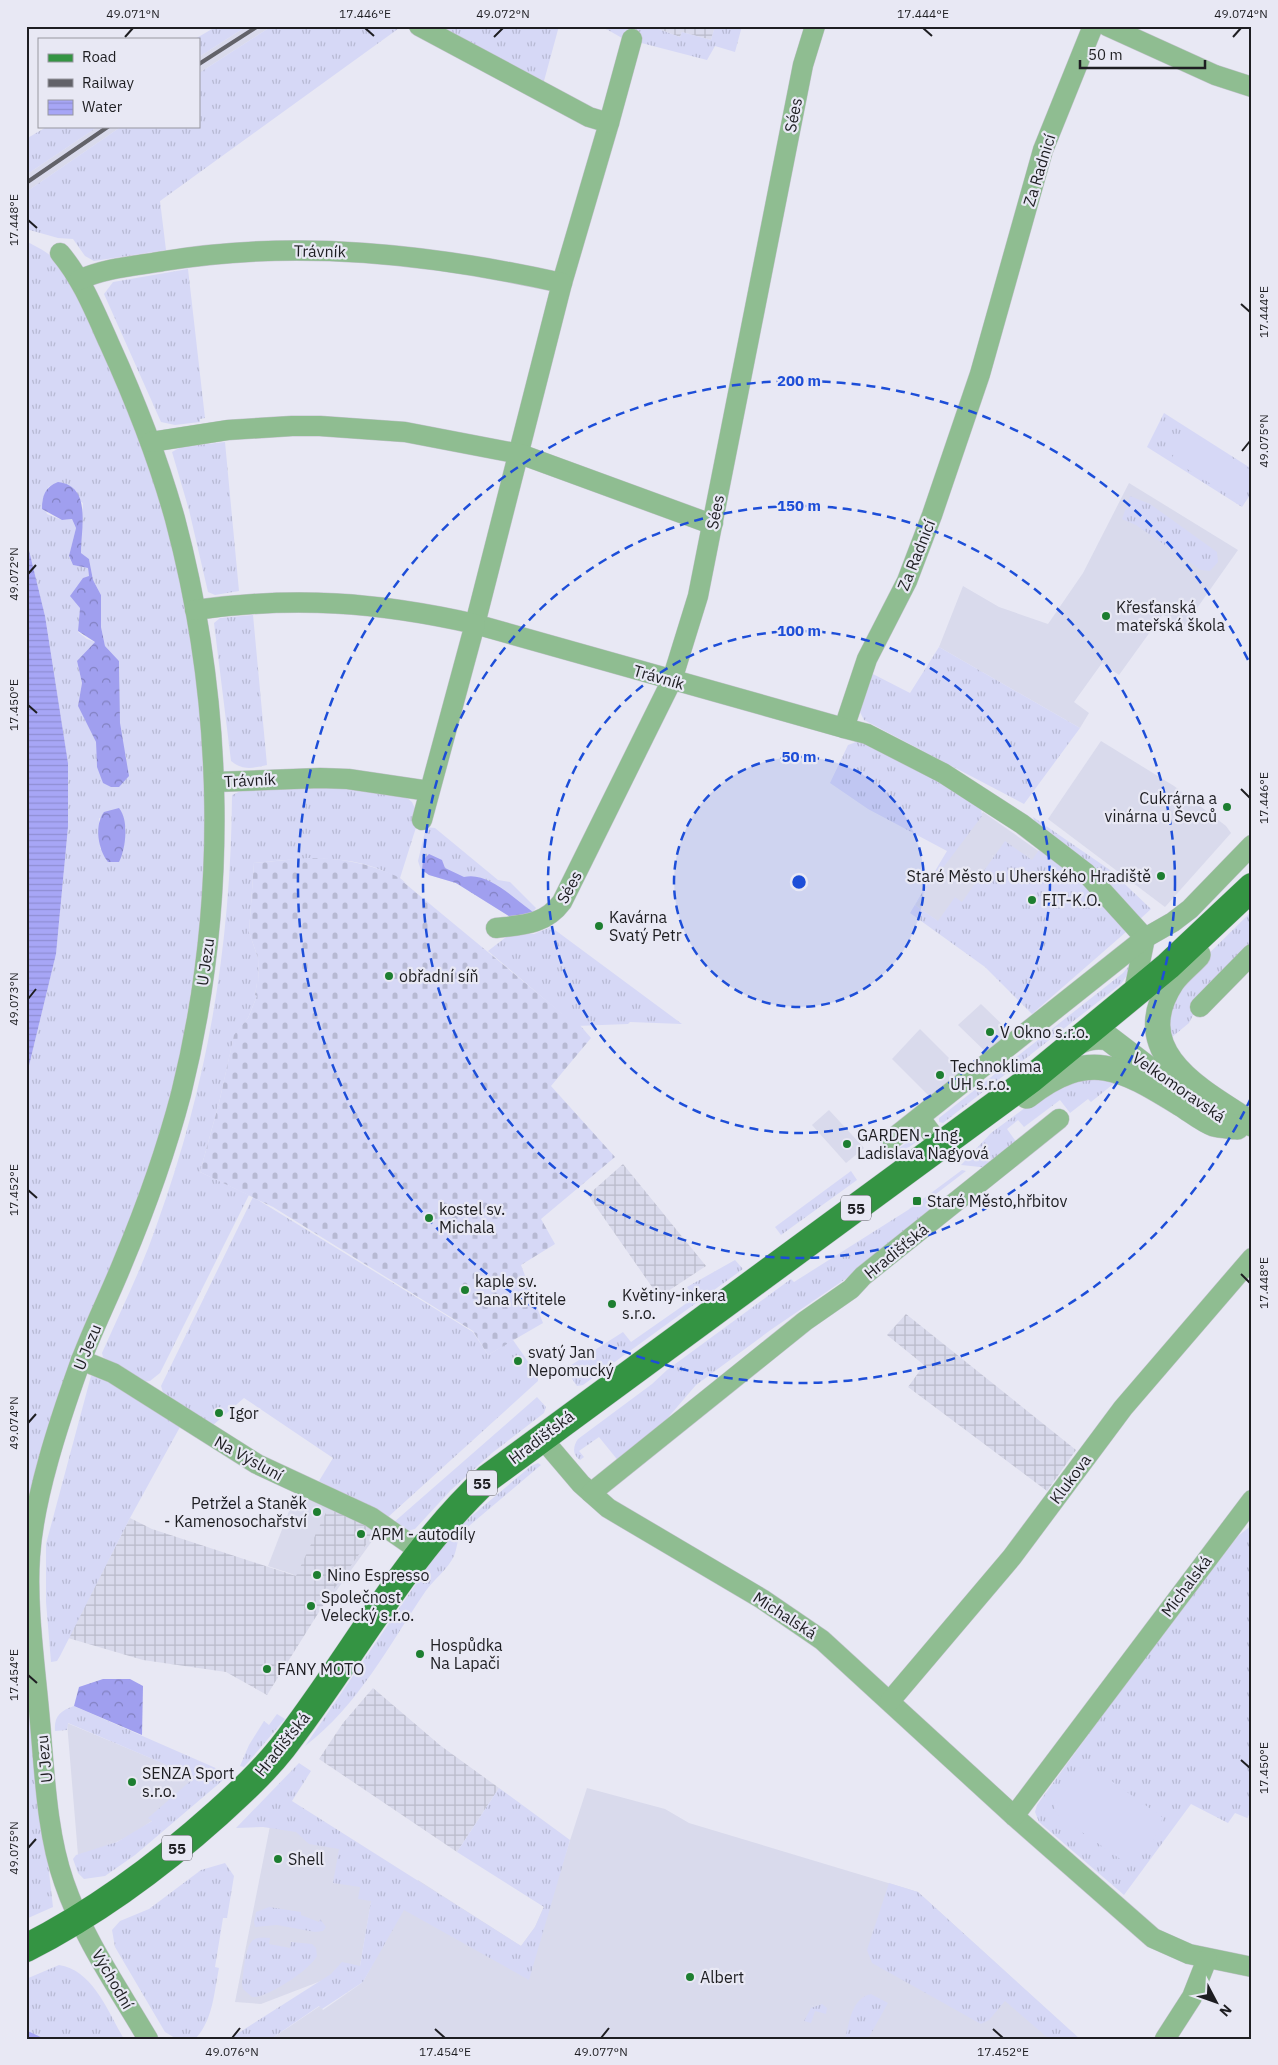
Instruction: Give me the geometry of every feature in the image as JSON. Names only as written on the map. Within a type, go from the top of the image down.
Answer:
[{"type":"main road","name":"55","points":[[1072,1046],[1133,996],[1252,887]]},
{"type":"main road","name":"Hradišťská","points":[[26,1948],[79,1919],[132,1883],[180,1846],[266,1767],[300,1725],[420,1551],[452,1512],[481,1484],[541,1437],[941,1146],[1072,1046]]},
{"type":"street","points":[[419,26],[589,117],[609,123]]},
{"type":"street","name":"Sées","points":[[496,928],[534,924],[550,917],[562,902],[672,680],[694,611],[802,66],[815,26]]},
{"type":"street","name":"Za Radnicí","points":[[844,728],[867,659],[907,581],[932,515],[980,374],[1043,150],[1093,26]]},
{"type":"street","points":[[1107,26],[1215,75],[1252,87]]},
{"type":"street","points":[[422,820],[520,454],[562,283],[632,39]]},
{"type":"street","name":"Trávník","points":[[79,280],[92,274],[174,259],[303,250],[441,259],[562,283]]},
{"type":"street","name":"Trávník","points":[[60,253],[79,280],[118,362],[151,442],[178,531],[195,610],[208,688],[215,782],[320,778],[348,779],[429,791]]},
{"type":"street","points":[[151,442],[228,430],[320,426],[405,432],[520,454],[694,517],[713,522]]},
{"type":"street","name":"Trávník","points":[[195,610],[252,604],[345,603],[421,612],[475,624],[844,728]]},
{"type":"street","points":[[844,728],[866,734],[943,772],[1022,824],[1086,873],[1145,938],[1158,938],[1220,918]]},
{"type":"street","name":"U Jezu","points":[[79,1919],[64,1882],[52,1828],[36,1674],[30,1563],[35,1515],[66,1405],[81,1360],[150,1192],[182,1086],[195,1030],[209,939],[214,878],[215,782]]},
{"type":"street","points":[[892,1139],[1145,938],[1173,922],[1190,909],[1252,845]]},
{"type":"street","points":[[1121,1046],[1111,1028],[1112,1020],[1215,928],[1220,918]]},
{"type":"street","name":"Velkomoravská","points":[[1220,918],[1222,926],[1210,943],[1176,976],[1164,997],[1156,1027],[1162,1051],[1173,1065],[1247,1129]]},
{"type":"street","points":[[1133,996],[1145,938]]},
{"type":"street","points":[[1200,1007],[1252,954]]},
{"type":"street","name":"Velkomoravská","points":[[1072,1046],[1086,1038],[1099,1036],[1108,1038],[1168,1082],[1247,1129]]},
{"type":"street","name":"Velkomoravská","points":[[962,1130],[979,1126],[1001,1116],[1038,1087],[1066,1071],[1093,1067],[1132,1074],[1213,1124],[1247,1129]]},
{"type":"street","points":[[920,1118],[941,1146]]},
{"type":"street","name":"Hradišťská","points":[[591,1493],[805,1321],[850,1289],[863,1276],[1059,1119]]},
{"type":"street","name":"Klukova","points":[[890,1701],[1012,1557],[1123,1408],[1252,1258]]},
{"type":"street","name":"Na Výsluní","points":[[81,1360],[112,1373],[257,1464],[370,1517],[420,1551]]},
{"type":"street","name":"Michalská","points":[[541,1437],[591,1493],[616,1514],[792,1618],[822,1640],[1014,1816],[1152,1938],[1176,1950],[1207,1959],[1252,1967]]},
{"type":"street","name":"Michalská","points":[[1014,1816],[1252,1500]]},
{"type":"street","name":"Východní","points":[[79,1919],[148,2039]]},
{"type":"street","points":[[1165,2039],[1192,1997],[1207,1959]]},
{"type":"shaded area","points":[[247,26],[272,26],[200,72],[200,56]]},
{"type":"shaded area","points":[[650,26],[715,26],[711,40],[682,32],[680,37]]},
{"type":"shaded area","points":[[96,128],[119,128],[26,192],[26,175]]},
{"type":"shaded area","points":[[1129,483],[1238,550],[1183,628],[1163,614],[1119,675],[1102,663],[1074,702],[1089,713],[1080,728],[939,647],[963,586],[999,607],[1048,624],[1083,573]]},
{"type":"shaded area","points":[[1101,741],[1174,786],[1226,826],[1231,833],[1165,907],[1048,819]]},
{"type":"shaded area","points":[[983,812],[1084,883],[1003,968],[915,905]]},
{"type":"shaded area","points":[[981,1004],[1015,1037],[991,1057],[958,1025]]},
{"type":"shaded area","points":[[920,1029],[963,1072],[935,1102],[892,1059]]},
{"type":"shaded area","points":[[829,1110],[864,1148],[846,1163],[812,1125]]},
{"type":"shaded area","points":[[623,1164],[706,1266],[659,1297],[588,1195]]},
{"type":"shaded area","points":[[906,1314],[1076,1450],[1047,1491],[908,1387],[924,1365],[887,1335]]},
{"type":"shaded area","points":[[296,1493],[380,1530],[331,1598],[292,1574],[268,1566]]},
{"type":"shaded area","points":[[330,1504],[378,1528],[329,1596],[267,1695],[226,1672],[143,1660],[68,1638],[130,1518],[152,1529],[296,1576]]},
{"type":"shaded area","points":[[373,1688],[441,1746],[499,1788],[457,1852],[319,1759],[343,1723]]},
{"type":"shaded area","points":[[67,1723],[196,1777],[153,1820],[133,1834],[108,1846],[78,1855]]},
{"type":"shaded area","points":[[587,1788],[665,1809],[689,1823],[918,1892],[1079,2039],[271,2039],[320,2006],[323,2010],[363,1982],[418,1880],[521,1946],[535,1927],[563,1862]]},
{"type":"shaded area","points":[[271,1821],[347,1843],[376,1873],[360,1966],[261,2004],[235,2002]]},
{"type":"green space","points":[[217,26],[247,26],[200,56],[200,38],[197,38]]},
{"type":"green space","points":[[272,26],[402,26],[160,201],[166,250],[94,261],[85,256],[73,239],[58,238],[26,229],[26,192],[119,128],[200,128],[200,72]]},
{"type":"green space","points":[[429,26],[559,26],[544,81]]},
{"type":"green space","points":[[601,26],[650,26],[680,37],[682,32],[711,40],[715,26],[742,26],[735,52],[715,46],[707,60],[622,38]]},
{"type":"green space","points":[[45,128],[96,128],[26,175],[26,139]]},
{"type":"green space","points":[[26,241],[53,258],[74,289],[129,409],[151,471],[170,537],[186,604],[197,671],[204,739],[207,805],[205,869],[196,959],[181,1049],[168,1109],[26,1527],[26,1078],[56,954],[68,827],[68,763],[45,616],[26,538]],"holes":[[[49,486],[83,503],[81,553],[89,559],[93,580],[101,595],[101,627],[105,646],[119,661],[120,724],[123,748],[127,759],[97,767],[96,742],[78,706],[82,683],[77,661],[95,642],[78,632],[80,608],[89,576],[88,568],[73,565],[69,557],[76,528],[72,519],[62,520],[47,514],[42,501]],[[99,818],[126,827],[123,845],[100,849]]]},
{"type":"green space","points":[[188,269],[205,418],[200,419],[200,422],[175,425],[161,422],[104,294],[113,282]]},
{"type":"green space","points":[[1164,413],[1252,469],[1252,492],[1242,507],[1147,447]]},
{"type":"green space","points":[[1188,432],[1252,471],[1252,483],[1240,502],[1171,459]]},
{"type":"green space","points":[[225,442],[239,591],[215,595],[208,592],[189,510],[172,452],[181,447]]},
{"type":"green space","points":[[58,482],[69,485],[76,491],[80,499],[83,520],[81,553],[89,559],[93,580],[101,595],[101,627],[105,646],[119,661],[120,723],[129,776],[119,787],[111,787],[103,783],[97,767],[96,742],[78,706],[82,683],[77,661],[95,642],[78,631],[80,608],[70,596],[83,578],[89,576],[88,568],[73,565],[69,556],[76,528],[72,519],[62,520],[42,509],[47,489]]},
{"type":"green space","points":[[1130,496],[1150,504],[1217,552],[1218,562],[1210,571],[1201,570],[1136,525],[1122,519]]},
{"type":"green space","points":[[253,615],[267,765],[248,768],[231,761],[214,623],[220,618]]},
{"type":"green space","points":[[939,647],[1080,728],[1024,804],[864,720],[860,712],[869,672],[910,693]]},
{"type":"green space","points":[[859,741],[952,787],[981,807],[982,816],[915,905],[938,921],[955,897],[962,902],[1005,841],[1032,860],[1039,850],[1074,871],[1126,932],[1032,1014],[985,967],[910,913],[947,851],[868,809],[830,783],[848,745]]},
{"type":"green space","points":[[346,787],[406,797],[412,802],[419,818],[400,878],[408,885],[390,874],[372,867],[334,859],[254,863],[249,932],[258,958],[259,983],[257,983],[255,995],[257,996],[248,1018],[234,1036],[219,1103],[200,1172],[249,1195],[160,1373],[150,1381],[143,1382],[103,1357],[102,1353],[138,1273],[157,1224],[175,1171],[203,1066],[221,959],[227,905],[232,795],[243,790]]},
{"type":"green space","points":[[119,808],[125,827],[123,849],[119,862],[108,862],[100,844],[99,824],[104,812]]},
{"type":"green space","points":[[1033,817],[1110,870],[1151,909],[1138,921],[1036,825]]},
{"type":"green space","points":[[426,827],[435,828],[498,880],[510,882],[536,908],[528,918],[515,920],[456,883],[429,875],[421,870],[418,861]]},
{"type":"green space","points":[[429,854],[442,860],[445,868],[464,877],[482,878],[500,887],[533,912],[528,918],[515,920],[456,883],[429,875],[422,870],[423,860]]},
{"type":"green space","points":[[309,858],[354,862],[396,876],[576,1025],[579,1024],[591,1038],[551,1086],[615,1157],[541,1219],[555,1244],[521,1265],[543,1323],[488,1355],[473,1331],[273,1207],[200,1172],[219,1103],[234,1035],[248,1018],[257,996],[255,995],[257,983],[259,983],[258,958],[249,932],[254,863]]},
{"type":"green space","points":[[1252,911],[1252,949],[1202,998],[1189,1023],[1166,1042],[1164,1012],[1187,975]]},
{"type":"green space","points":[[551,927],[682,1024],[630,1022],[628,1024],[576,1026],[488,951],[510,934],[534,934]]},
{"type":"green space","points":[[1131,963],[1130,971],[1121,984],[943,1123],[939,1122],[939,1118],[1123,973]]},
{"type":"green space","points":[[1079,1076],[1117,1081],[1091,1102],[1088,1099],[1070,1113],[1060,1100],[1024,1127],[1018,1120],[1007,1129],[1017,1143],[990,1168],[961,1165],[991,1133],[1049,1090]]},
{"type":"green space","points":[[916,1136],[919,1140],[891,1160],[888,1156]]},
{"type":"green space","points":[[962,1170],[966,1171],[932,1197],[941,1208],[844,1280],[772,1329],[696,1385],[647,1442],[620,1463],[599,1437],[579,1451],[584,1457],[580,1460],[577,1458],[574,1447],[578,1439],[652,1384],[667,1370],[791,1279],[794,1282],[908,1210]]},
{"type":"green space","points":[[851,1171],[857,1180],[781,1235],[775,1227]]},
{"type":"green space","points":[[253,1197],[473,1332],[488,1355],[513,1340],[538,1376],[538,1381],[387,1518],[319,1481],[333,1458],[244,1398],[212,1426],[163,1392],[161,1386]]},
{"type":"green space","points":[[735,1260],[743,1269],[583,1385],[577,1386],[565,1369],[623,1332],[631,1342],[694,1298],[687,1287]]},
{"type":"green space","points":[[91,1376],[105,1377],[180,1427],[130,1518],[60,1656],[57,1661],[51,1662],[46,1602],[46,1544]]},
{"type":"green space","points":[[537,1397],[546,1407],[544,1413],[492,1453],[451,1490],[415,1529],[407,1531],[393,1523]]},
{"type":"green space","points":[[538,1463],[541,1465],[463,1531],[451,1561],[425,1592],[357,1694],[324,1730],[305,1746],[435,1556],[462,1524],[531,1466]]},
{"type":"green space","points":[[1252,1525],[1252,1810],[1247,1818],[1235,1813],[1228,1823],[1191,1804],[1124,1895],[1039,1822],[1035,1812],[1037,1805],[1150,1650],[1238,1536]]},
{"type":"green space","points":[[26,1671],[53,1907],[26,1919]]},
{"type":"green space","points":[[103,1679],[130,1679],[143,1686],[142,1735],[74,1706],[79,1687]]},
{"type":"green space","points":[[74,1706],[227,1773],[222,1781],[135,1855],[105,1876],[84,1879],[78,1873],[73,1859],[76,1855],[117,1842],[152,1821],[148,1818],[195,1777],[68,1723],[67,1730],[55,1731],[59,1715]]},
{"type":"green space","points":[[277,1714],[285,1719],[244,1767],[240,1766],[249,1745],[264,1721],[269,1725]]},
{"type":"green space","points":[[299,1763],[311,1771],[292,1801],[521,1946],[535,1927],[544,1907],[457,1852],[499,1788],[570,1840],[529,1980],[404,1910],[363,1982],[322,2009],[319,2006],[271,2039],[229,2039],[331,1974],[342,1962],[360,1966],[371,1901],[358,1899],[360,1887],[333,1883],[339,1849],[309,1844],[296,1832],[263,1827],[236,1828]]},
{"type":"green space","points":[[1089,1765],[1162,1817],[1160,1827],[1152,1841],[1138,1860],[1133,1863],[1126,1863],[1059,1816],[1055,1811],[1054,1802],[1068,1779],[1078,1769]]},
{"type":"green space","points":[[225,1863],[234,1876],[227,1918],[223,1918],[215,1967],[219,1968],[212,2006],[206,2024],[195,2039],[175,2038],[165,2032],[115,1947],[112,1930],[120,1921],[149,1909],[201,1870]]},
{"type":"green space","points":[[889,1883],[918,1892],[1080,2039],[1049,2039],[1005,2001],[989,2020],[981,2024],[872,1963],[867,1950]]},
{"type":"green space","points":[[269,1907],[301,1912],[301,1915],[319,1922],[320,1919],[326,1927],[323,1931],[315,1932],[277,1925],[255,1927],[256,1912]]},
{"type":"green space","points":[[270,1938],[269,1944],[290,1948],[291,1942],[312,1944],[316,1948],[317,1956],[313,1962],[288,1982],[267,1993],[252,1997],[243,1989],[242,1984],[248,1949],[255,1939]]},
{"type":"green space","points":[[59,1965],[71,1969],[90,1983],[124,2039],[26,2039],[26,1979]]},
{"type":"green space","points":[[871,1994],[888,2003],[868,2039],[845,2039],[855,2006],[864,1997]]},
{"type":"green space","points":[[822,2004],[827,2008],[826,2014],[815,2011],[811,2023],[804,2021],[811,2008]]},
{"type":"water","points":[[26,538],[45,616],[68,763],[68,827],[56,954],[26,1078]]},
{"type":"waterway","points":[[26,2033],[39,2039]]},
{"type":"railway","points":[[200,63],[258,26]]},
{"type":"railway","points":[[26,183],[106,128]]},
{"type":"place","name":"Křesťanská mateřská škola","points":[[1106,616]]},
{"type":"place","name":"Cukrárna a vinárna u Ševců","points":[[1227,807]]},
{"type":"place","name":"Staré Město u Uherského Hradiště","points":[[1161,876]]},
{"type":"place","name":"FIT-K.O.","points":[[1032,900]]},
{"type":"place","name":"Kavárna Svatý Petr","points":[[599,926]]},
{"type":"place","name":"obřadní síň","points":[[389,976]]},
{"type":"place","name":"V Okno s.r.o.","points":[[990,1032]]},
{"type":"place","name":"Technoklima UH s.r.o.","points":[[940,1075]]},
{"type":"place","name":"GARDEN - Ing. Ladislava Nagyová","points":[[847,1144]]},
{"type":"place","name":"Staré Město,hřbitov","points":[[917,1201]]},
{"type":"place","name":"kostel sv. Michala","points":[[429,1218]]},
{"type":"place","name":"kaple sv. Jana Křtitele","points":[[465,1290]]},
{"type":"place","name":"Květiny-inkera s.r.o.","points":[[612,1304]]},
{"type":"place","name":"svatý Jan Nepomucký","points":[[518,1361]]},
{"type":"place","name":"Igor","points":[[219,1413]]},
{"type":"place","name":"Petržel a Staněk - Kamenosochařství","points":[[317,1512]]},
{"type":"place","name":"APM - autodíly","points":[[361,1534]]},
{"type":"place","name":"Nino Espresso","points":[[317,1575]]},
{"type":"place","name":"Společnost Velecký s.r.o.","points":[[311,1606]]},
{"type":"place","name":"Hospůdka Na Lapači","points":[[420,1654]]},
{"type":"place","name":"FANY MOTO","points":[[267,1669]]},
{"type":"place","name":"SENZA Sport s.r.o.","points":[[132,1782]]},
{"type":"place","name":"Shell","points":[[278,1859]]},
{"type":"place","name":"Albert","points":[[690,1977]]}]
